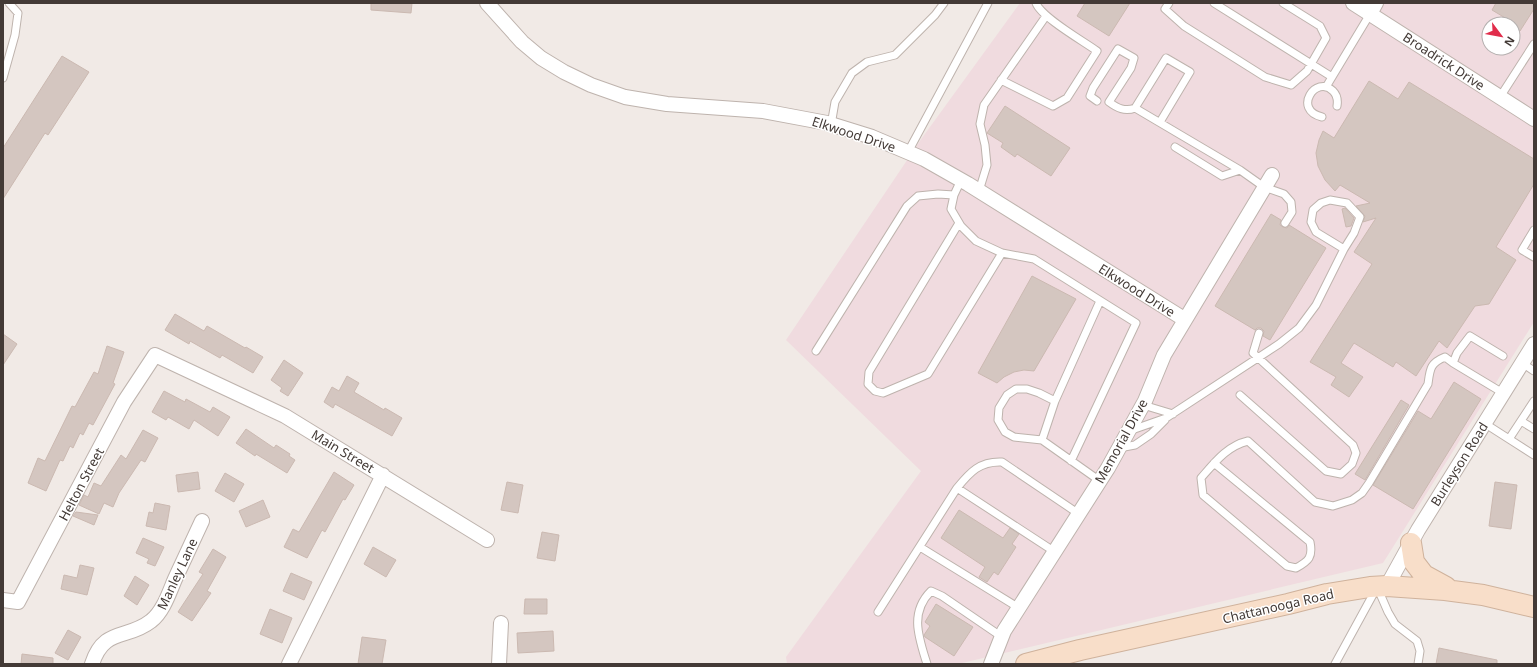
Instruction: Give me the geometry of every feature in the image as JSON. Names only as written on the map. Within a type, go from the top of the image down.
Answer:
[{"type":"main road","points":[[1411,543],[1414,562],[1424,575],[1453,591]]},
{"type":"main road","name":"Chattanooga Road","points":[[1026,664],[1080,650],[1328,594],[1382,586],[1453,591],[1483,595],[1534,607]]},
{"type":"street","name":"Elkwood Drive","points":[[487,3],[522,42],[541,58],[564,72],[591,85],[625,97],[667,104],[763,111],[831,124],[872,137],[924,159],[979,191],[1184,319]]},
{"type":"street","name":"Broadrick Drive","points":[[1353,3],[1373,8],[1534,119]]},
{"type":"street","name":"Memorial Drive","points":[[991,664],[1002,637],[1019,608],[1100,481],[1129,431],[1143,405],[1164,355],[1184,319],[1268,181]]},
{"type":"street","name":"Burleyson Road","points":[[1382,586],[1411,543],[1534,344]]},
{"type":"street","name":"Main Street","points":[[155,355],[285,416],[384,475],[289,664]]},
{"type":"street","name":"Helton Street","points":[[3,600],[18,602],[124,402],[155,355]]},
{"type":"street","points":[[384,475],[487,540]]},
{"type":"street","name":"Manley Lane","points":[[92,664],[96,654],[106,640],[142,627],[156,617],[164,604],[202,521]]},
{"type":"street","points":[[499,664],[501,623]]},
{"type":"lane","points":[[3,78],[5,60],[15,35],[18,13],[9,3]]},
{"type":"lane","points":[[831,124],[835,102],[852,73],[867,62],[895,55],[935,15],[944,3]]},
{"type":"lane","points":[[908,152],[988,3]]},
{"type":"lane","points":[[1001,80],[1053,106],[1067,98],[1097,51],[1046,16],[1037,7],[1036,3]]},
{"type":"lane","points":[[1169,3],[1165,8],[1184,26],[1265,77],[1291,85],[1307,71],[1326,38],[1320,26],[1283,3]]},
{"type":"lane","points":[[1214,3],[1332,77]]},
{"type":"lane","points":[[1326,87],[1373,8]]},
{"type":"lane","points":[[979,191],[988,165],[980,124],[984,105],[1046,16]]},
{"type":"lane","points":[[1500,97],[1534,44]]},
{"type":"lane","points":[[1097,101],[1090,96],[1093,88],[1118,49],[1134,58],[1131,68],[1109,102],[1118,108],[1130,110],[1135,108],[1166,58],[1190,72],[1160,122]]},
{"type":"lane","points":[[1322,117],[1314,114],[1310,110],[1308,100],[1309,96],[1316,88],[1326,87],[1334,92],[1337,96],[1337,106]]},
{"type":"lane","points":[[1135,108],[1240,170],[1268,181],[1291,202],[1292,212],[1285,223]]},
{"type":"lane","points":[[1175,146],[1222,176],[1240,170]]},
{"type":"lane","points":[[961,180],[954,195],[951,209],[959,223],[976,241],[1002,253],[1034,259],[1136,323],[1071,461]]},
{"type":"lane","points":[[816,351],[907,206],[918,196],[938,194],[954,195]]},
{"type":"lane","points":[[1129,431],[1166,418],[1173,414],[1279,344],[1299,328],[1316,305],[1344,249],[1354,233],[1360,217],[1347,203],[1330,200],[1321,203],[1313,210],[1312,222],[1316,232],[1344,249]]},
{"type":"lane","points":[[959,223],[869,372],[868,384],[875,391],[883,393],[928,374],[1002,253]]},
{"type":"lane","points":[[1534,230],[1522,250],[1534,257]]},
{"type":"lane","points":[[1042,440],[1054,402],[1100,301]]},
{"type":"lane","points":[[1240,395],[1326,471],[1341,474],[1352,464],[1356,453],[1353,445],[1253,353],[1259,333]]},
{"type":"lane","points":[[1454,363],[1457,353],[1470,336],[1503,356]]},
{"type":"lane","points":[[1214,463],[1310,542],[1312,552],[1307,562],[1296,568],[1287,566],[1203,495],[1201,478],[1219,457],[1237,444],[1248,441],[1315,502],[1333,506],[1352,500],[1362,493],[1428,384],[1430,369],[1436,360],[1445,357],[1503,393]]},
{"type":"lane","points":[[1522,363],[1534,371]]},
{"type":"lane","points":[[1054,402],[1039,393],[1028,389],[1016,389],[1007,395],[999,408],[998,420],[1005,432],[1014,437],[1042,440],[1100,481]]},
{"type":"lane","points":[[1509,439],[1534,401]]},
{"type":"lane","points":[[1143,405],[1173,414]]},
{"type":"lane","points":[[1119,448],[1135,445],[1151,434],[1166,418]]},
{"type":"lane","points":[[1521,421],[1534,429]]},
{"type":"lane","points":[[1484,423],[1534,455]]},
{"type":"lane","points":[[878,612],[957,488],[977,467],[991,461],[1002,462],[1079,514]]},
{"type":"lane","points":[[957,488],[1055,552]]},
{"type":"lane","points":[[920,547],[1019,608]]},
{"type":"lane","points":[[1335,664],[1382,586]]},
{"type":"lane","points":[[1382,586],[1388,612],[1395,624],[1417,641],[1420,651],[1418,664]]},
{"type":"lane","points":[[927,664],[917,630],[920,610],[924,598],[932,591],[942,596],[1002,637]]},
{"type":"shaded area","points":[[1020,3],[1534,3],[1534,322],[1383,563],[958,664],[787,664],[786,657],[921,471],[786,340],[922,138]]},
{"type":"building","points":[[371,3],[412,3],[411,13],[371,10]]},
{"type":"building","points":[[1085,3],[1130,3],[1109,36],[1077,16]]},
{"type":"building","points":[[1496,3],[1534,3],[1534,9],[1521,29],[1521,16],[1502,16],[1492,10]]},
{"type":"building","points":[[62,56],[89,72],[48,135],[45,133],[3,199],[3,148]]},
{"type":"building","points":[[1369,81],[1398,99],[1409,82],[1534,159],[1534,184],[1496,247],[1516,260],[1489,304],[1475,306],[1447,348],[1439,341],[1416,376],[1396,362],[1393,367],[1354,343],[1341,363],[1363,377],[1349,397],[1331,385],[1336,377],[1310,362],[1372,264],[1354,252],[1376,218],[1363,222],[1365,216],[1356,206],[1370,203],[1340,185],[1335,191],[1325,180],[1318,166],[1316,153],[1323,131],[1334,138]]},
{"type":"building","points":[[1005,106],[1070,148],[1051,176],[1017,154],[1015,157],[1001,147],[1003,143],[987,133]]},
{"type":"building","points":[[1345,208],[1354,218],[1351,226],[1346,227],[1342,209]]},
{"type":"building","points":[[1271,214],[1281,220],[1280,225],[1283,227],[1287,228],[1289,225],[1326,248],[1270,340],[1263,336],[1264,331],[1261,328],[1257,328],[1255,330],[1215,306]]},
{"type":"building","points":[[1032,276],[1076,299],[1034,371],[1024,370],[1014,372],[1004,377],[997,383],[978,373]]},
{"type":"building","points":[[175,314],[204,331],[207,326],[263,357],[253,373],[222,355],[220,358],[190,341],[189,344],[165,330]]},
{"type":"building","points":[[3,334],[17,344],[3,365]]},
{"type":"building","points":[[107,346],[124,352],[113,383],[115,384],[93,425],[89,423],[83,435],[80,433],[73,448],[70,446],[63,461],[60,460],[46,491],[28,483],[38,458],[45,461],[72,406],[75,407],[94,372],[98,374]]},
{"type":"building","points":[[284,360],[303,373],[288,396],[280,391],[282,388],[271,380]]},
{"type":"building","points":[[347,376],[359,383],[354,392],[384,410],[385,408],[402,418],[392,436],[335,404],[333,408],[324,402],[332,387],[339,391]]},
{"type":"building","points":[[1454,382],[1481,399],[1413,509],[1373,485],[1418,411],[1431,419]]},
{"type":"building","points":[[164,391],[185,402],[186,399],[210,412],[213,407],[230,417],[218,436],[194,420],[189,429],[168,417],[166,420],[152,412]]},
{"type":"building","points":[[1401,400],[1409,405],[1365,480],[1355,474]]},
{"type":"building","points":[[246,429],[274,448],[276,445],[290,454],[289,456],[295,460],[287,473],[256,454],[255,456],[236,443]]},
{"type":"building","points":[[143,430],[158,438],[145,462],[141,460],[119,493],[113,507],[104,503],[99,514],[79,505],[84,495],[88,497],[94,483],[101,486],[121,455],[126,459]]},
{"type":"building","points":[[198,472],[200,489],[178,492],[176,475]]},
{"type":"building","points":[[334,472],[354,485],[345,500],[343,499],[325,532],[322,530],[307,558],[284,547],[293,529],[299,532]]},
{"type":"building","points":[[225,473],[244,484],[234,502],[215,491]]},
{"type":"building","points":[[507,482],[523,485],[518,513],[501,510]]},
{"type":"building","points":[[1495,482],[1517,485],[1511,529],[1489,526]]},
{"type":"building","points":[[263,500],[270,517],[246,527],[239,511]]},
{"type":"building","points":[[155,503],[170,506],[166,530],[146,526],[149,512],[153,513]]},
{"type":"building","points":[[959,510],[1003,538],[1010,528],[1019,534],[1012,544],[1016,547],[998,575],[994,572],[987,582],[979,577],[985,567],[941,538]]},
{"type":"building","points":[[76,512],[98,515],[94,525],[73,516]]},
{"type":"building","points":[[542,532],[559,535],[555,561],[537,558]]},
{"type":"building","points":[[143,538],[164,547],[155,566],[147,563],[149,559],[136,553]]},
{"type":"building","points":[[373,547],[396,560],[386,577],[364,564]]},
{"type":"building","points":[[213,549],[226,557],[207,591],[211,593],[192,621],[178,612],[203,574],[199,572]]},
{"type":"building","points":[[80,565],[94,568],[87,595],[61,589],[64,575],[77,578]]},
{"type":"building","points":[[291,573],[312,582],[304,600],[283,591]]},
{"type":"building","points":[[135,576],[149,585],[137,605],[124,596]]},
{"type":"building","points":[[525,599],[547,599],[547,614],[524,614]]},
{"type":"building","points":[[936,604],[973,627],[954,656],[924,635],[930,626],[925,622]]},
{"type":"building","points":[[270,609],[292,618],[282,643],[260,634]]},
{"type":"building","points":[[68,630],[81,637],[68,660],[55,653]]},
{"type":"building","points":[[553,631],[554,651],[518,653],[517,633]]},
{"type":"building","points":[[362,637],[386,640],[382,664],[358,664]]},
{"type":"building","points":[[1439,648],[1497,660],[1497,664],[1436,664]]},
{"type":"building","points":[[22,654],[53,658],[53,664],[21,664]]}]
